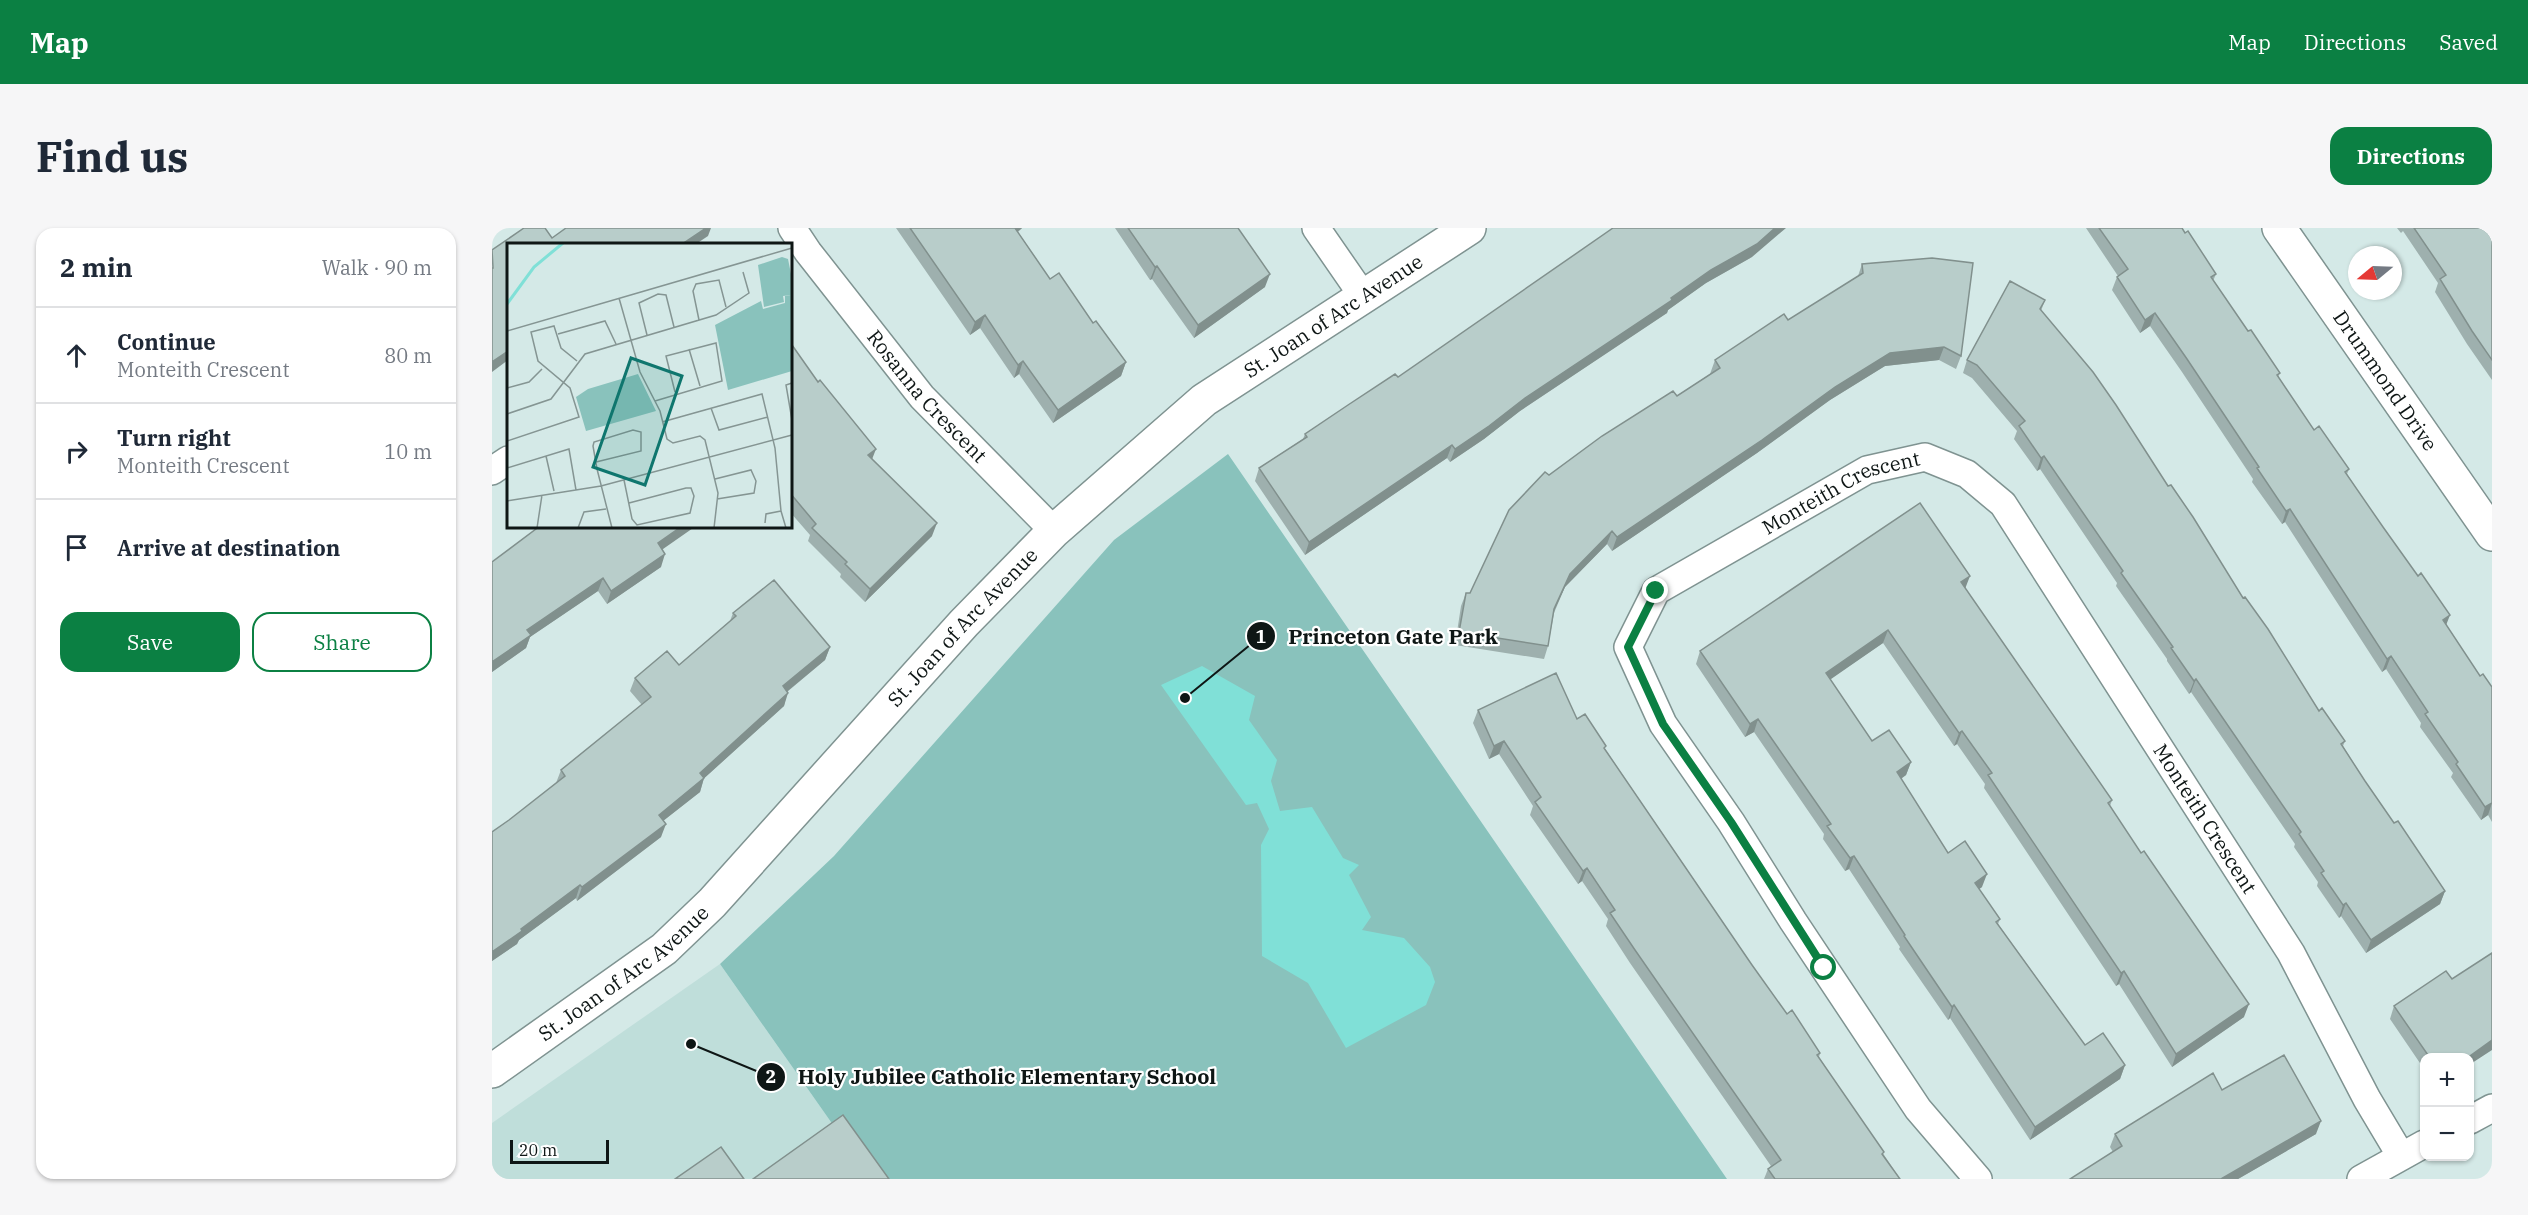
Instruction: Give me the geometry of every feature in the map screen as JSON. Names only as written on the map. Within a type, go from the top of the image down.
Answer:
[{"type":"street","name":"Rosanna Crescent","points":[[792,228],[799,258],[922,397],[1054,531]]},
{"type":"street","points":[[1316,228],[1363,296]]},
{"type":"street","name":"St. Joan of Arc Avenue","points":[[492,1071],[664,949],[712,903],[964,623],[1054,531],[1204,400],[1468,228]]},
{"type":"street","name":"Drummond Drive","points":[[2279,228],[2492,534]]},
{"type":"street","name":"Monteith Crescent","points":[[1978,1179],[1918,1109],[1793,921],[1731,822],[1663,724],[1628,647],[1656,591],[1867,470],[1925,457],[1967,474],[2003,504],[2291,953],[2367,1099],[2413,1150],[2361,1179]]},
{"type":"street","points":[[492,471],[507,461]]},
{"type":"street","points":[[2474,1117],[2492,1108]]},
{"type":"shaded area","points":[[1228,454],[1727,1179],[871,1179],[720,964],[834,856],[1114,540]]},
{"type":"shaded area","points":[[1202,666],[1255,696],[1249,720],[1277,760],[1271,781],[1280,811],[1312,807],[1343,858],[1359,865],[1349,875],[1371,917],[1362,930],[1404,938],[1430,967],[1435,982],[1426,1005],[1346,1048],[1308,983],[1262,956],[1261,845],[1269,829],[1257,803],[1246,805],[1161,685]]},
{"type":"shaded area","points":[[720,964],[871,1179],[492,1179],[492,1123]]},
{"type":"building","points":[[524,228],[545,228],[552,238],[566,228],[706,228],[684,243],[507,243],[507,352],[492,362],[492,250]]},
{"type":"building","points":[[910,228],[1015,228],[1050,279],[1059,273],[1093,323],[1096,321],[1126,362],[1058,410],[1023,361],[1018,365],[985,315],[975,322]]},
{"type":"building","points":[[1128,228],[1238,228],[1270,274],[1198,325]]},
{"type":"building","points":[[1613,228],[1775,228],[1757,244],[1711,270],[1671,298],[1672,300],[1525,398],[1455,449],[1452,445],[1309,542],[1259,468],[1307,437],[1305,434],[1395,374],[1398,377]]},
{"type":"building","points":[[2099,228],[2182,228],[2185,233],[2188,231],[2216,274],[2211,277],[2280,373],[2277,375],[2314,430],[2319,426],[2349,469],[2345,472],[2383,527],[2418,576],[2421,573],[2450,615],[2443,620],[2480,676],[2483,674],[2492,687],[2492,803],[2485,807],[2456,764],[2458,762],[2425,714],[2428,712],[2391,656],[2387,659],[2290,509],[2286,511],[2155,313],[2145,320],[2117,277],[2128,269]]},
{"type":"building","points":[[2414,228],[2492,228],[2492,360],[2440,279],[2446,275]]},
{"type":"building","points":[[1932,258],[1973,263],[1961,356],[1944,347],[1890,353],[1835,387],[1762,440],[1617,537],[1612,531],[1570,574],[1554,609],[1548,646],[1459,632],[1466,593],[1470,593],[1509,510],[1545,472],[1549,475],[1602,436],[1673,391],[1677,396],[1720,368],[1715,360],[1784,314],[1788,320],[1863,273],[1862,264]]},
{"type":"building","points":[[2010,281],[2045,300],[2040,309],[2093,372],[2116,405],[2168,486],[2171,485],[2193,517],[2243,598],[2245,597],[2268,629],[2319,711],[2322,708],[2345,741],[2341,744],[2365,781],[2394,823],[2398,821],[2445,891],[2371,940],[2346,903],[2343,905],[2321,873],[2324,871],[2299,834],[2301,832],[2196,679],[2194,681],[2171,648],[2173,647],[2121,573],[2123,571],[2044,456],[2041,458],[2019,426],[2025,421],[1977,365],[1967,360]]},
{"type":"building","points":[[792,345],[818,382],[820,380],[876,449],[868,455],[937,523],[870,589],[845,564],[847,562],[812,528],[816,524],[792,495]]},
{"type":"building","points":[[1920,503],[1970,576],[1961,582],[2112,800],[2108,803],[2141,853],[2144,851],[2249,1004],[2176,1054],[2124,971],[2121,973],[1988,775],[1992,773],[1962,731],[1959,733],[1888,630],[1826,673],[1872,741],[1889,730],[1911,762],[1897,772],[1948,853],[1965,841],[1987,874],[1975,883],[2000,919],[1996,922],[2085,1045],[2103,1033],[2125,1065],[2035,1127],[1954,1005],[1952,1007],[1904,936],[1854,856],[1850,858],[1827,826],[1831,824],[1758,719],[1750,724],[1700,651]]},
{"type":"building","points":[[537,528],[679,528],[658,543],[665,554],[611,591],[603,578],[527,630],[531,635],[492,662],[492,562]]},
{"type":"building","points":[[774,580],[830,647],[783,686],[788,693],[700,773],[704,778],[659,815],[666,824],[582,887],[580,885],[492,952],[492,832],[565,776],[561,770],[651,697],[635,678],[667,651],[679,665],[736,616],[733,613]]},
{"type":"building","points":[[1556,673],[1577,719],[1585,714],[1606,746],[1604,748],[1752,965],[1787,1014],[1792,1010],[1820,1053],[1817,1055],[1900,1179],[1775,1179],[1768,1169],[1781,1160],[1610,913],[1615,910],[1587,868],[1583,871],[1535,802],[1541,797],[1504,741],[1494,746],[1478,710]]},
{"type":"building","points":[[2492,953],[2492,1040],[2474,1053],[2427,1053],[2394,1006],[2446,971],[2452,979]]},
{"type":"building","points":[[2284,1055],[2321,1121],[2221,1179],[2070,1179],[2122,1146],[2115,1134],[2213,1073],[2222,1090]]},
{"type":"building","points":[[843,1115],[889,1179],[753,1179]]},
{"type":"building","points":[[721,1147],[744,1179],[675,1179]]},
{"type":"place","name":"Princeton Gate Park","points":[[1185,698]]},
{"type":"place","name":"Holy Jubilee Catholic Elementary School","points":[[691,1044]]},
{"type":"route","points":[[1656,591],[1628,647],[1663,724],[1731,822],[1824,968]]}]
